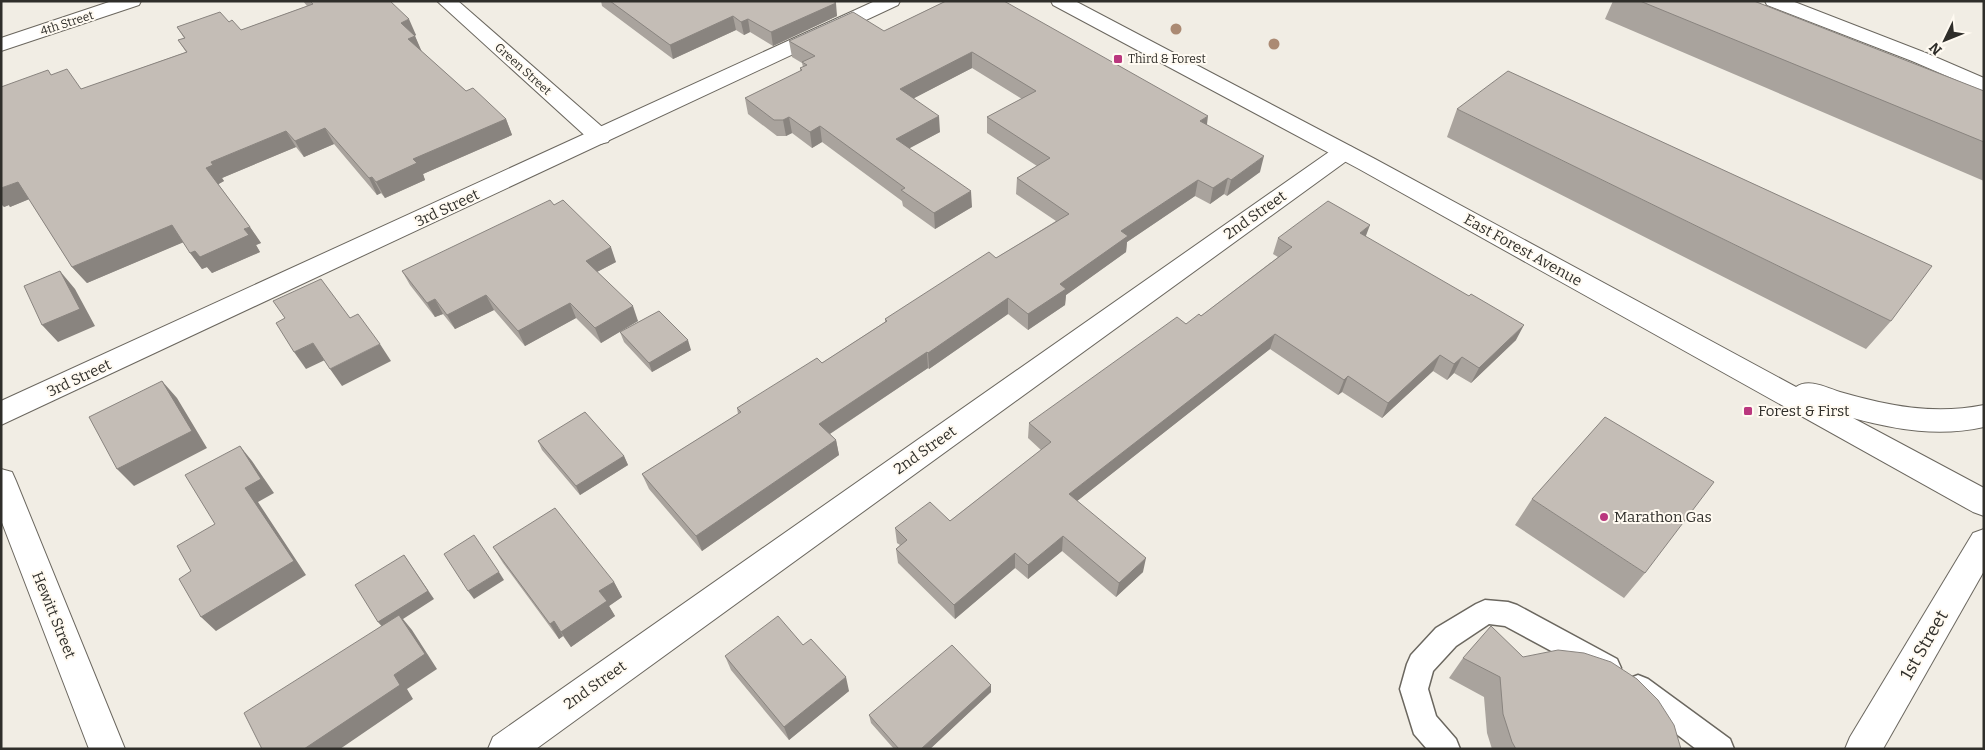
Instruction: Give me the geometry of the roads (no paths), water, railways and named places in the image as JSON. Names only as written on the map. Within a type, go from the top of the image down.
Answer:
[{"type":"street","name":"4th Street","points":[[1,45],[132,1]]},
{"type":"street","name":"Green Street","points":[[446,1],[600,137]]},
{"type":"street","name":"3rd Street","points":[[1,414],[892,1]]},
{"type":"street","name":"East Forest Avenue","points":[[1060,1],[1344,152],[1984,503]]},
{"type":"street","points":[[1774,1],[1919,56],[1984,86]]},
{"type":"street","points":[[1919,56],[1984,70]]},
{"type":"street","name":"2nd Street","points":[[506,749],[1344,152]]},
{"type":"street","points":[[1764,381],[1890,417],[1936,422],[1969,421],[1984,416]]},
{"type":"street","name":"Hewitt Street","points":[[1,481],[107,749]]},
{"type":"street","name":"1st Street","points":[[1864,749],[1984,542]]},
{"type":"lane","points":[[1446,749],[1424,724],[1414,689],[1421,664],[1446,637],[1485,612],[1508,614],[1553,637],[1628,680],[1720,749]]},
{"type":"place","name":"Third & Forest","points":[[1118,59]]},
{"type":"place","name":"Forest & First","points":[[1748,411]]},
{"type":"place","name":"Marathon Gas","points":[[1604,517]]}]
